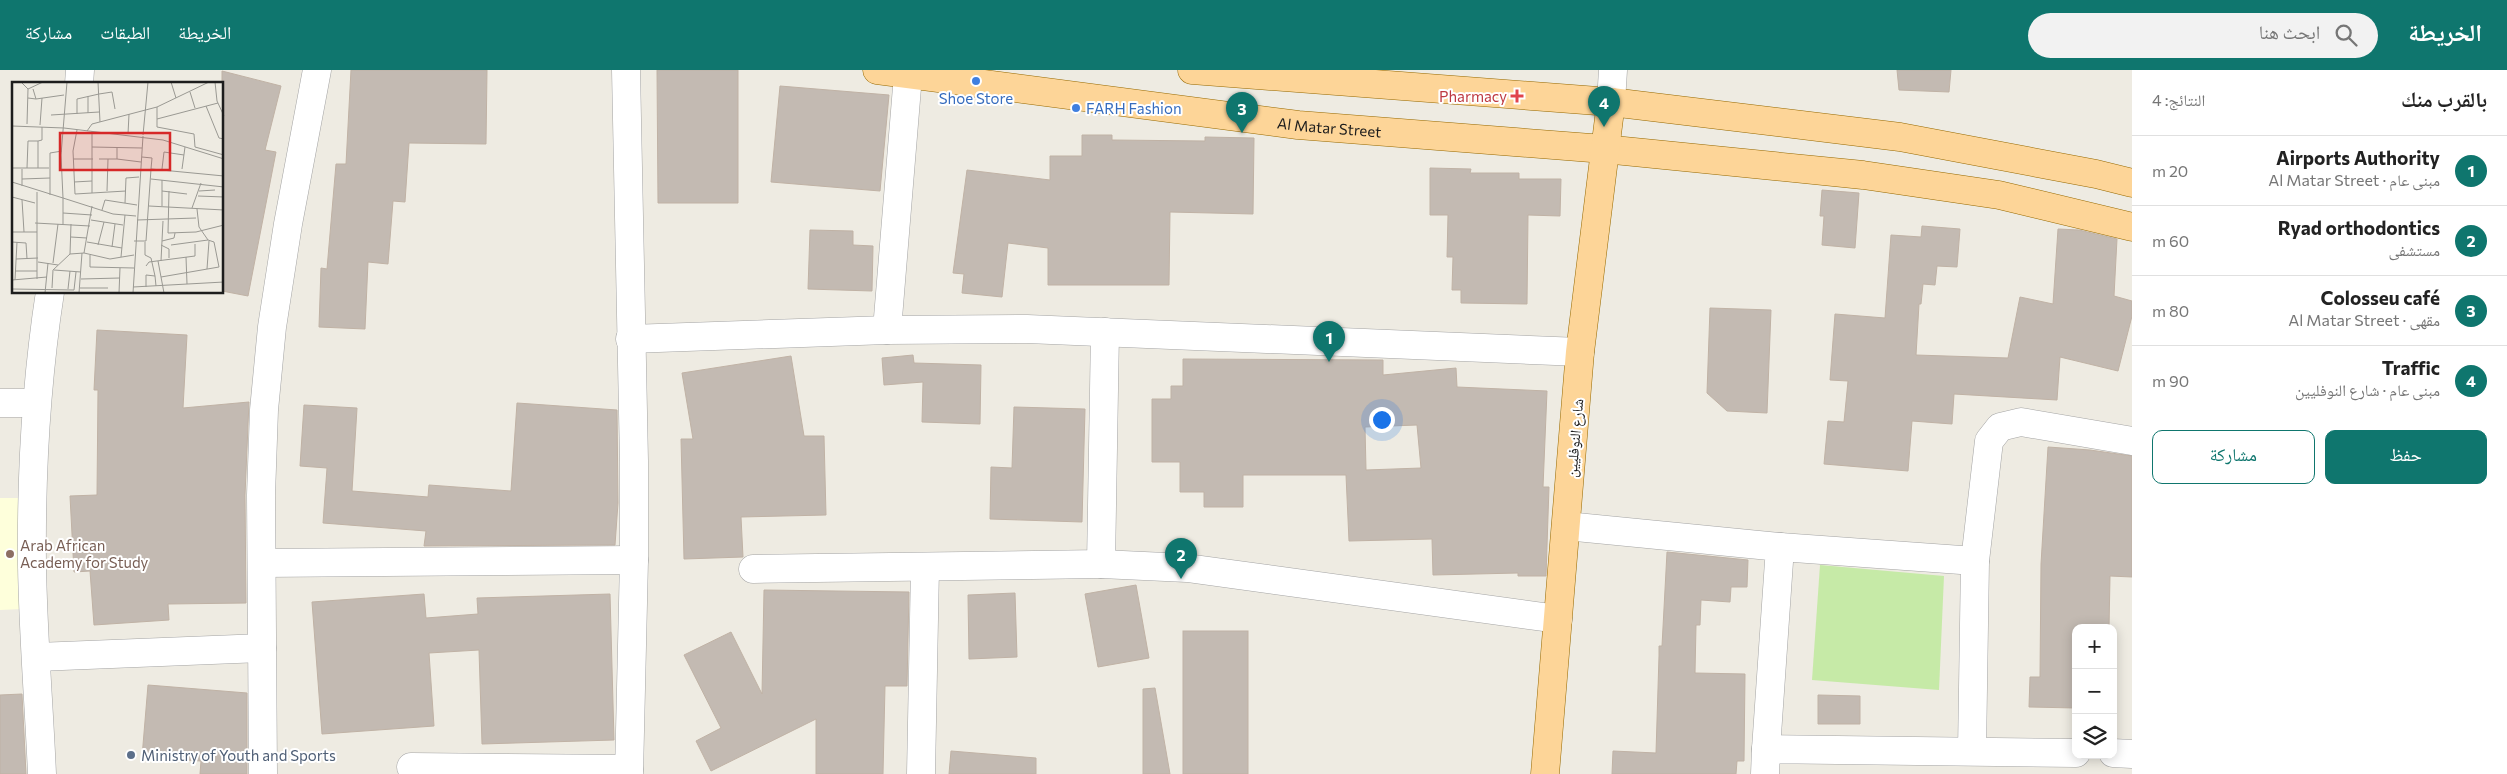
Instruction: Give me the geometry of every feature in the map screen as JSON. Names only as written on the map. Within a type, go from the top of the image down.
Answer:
[{"type":"main road","name":"Al Matar Street","points":[[877,70],[1298,125],[1604,149],[1873,176],[1999,195],[2132,227]]},
{"type":"main road","points":[[1192,70],[1325,76],[1611,102],[1900,137],[2096,174],[2132,184]]},
{"type":"main road","name":"شارع النوفليين","points":[[1545,774],[1580,352],[1611,102]]},
{"type":"street","points":[[264,774],[262,564],[264,410],[272,327],[288,224],[317,70]]},
{"type":"street","points":[[411,767],[629,772],[634,560],[626,70]]},
{"type":"street","points":[[1611,102],[1613,70]]},
{"type":"street","points":[[887,330],[908,75]]},
{"type":"street","points":[[42,774],[32,567],[36,403],[50,294]]},
{"type":"street","points":[[630,339],[887,330],[1027,330],[1580,352]]},
{"type":"street","points":[[1100,564],[1105,332]]},
{"type":"street","points":[[0,403],[36,403]]},
{"type":"street","points":[[1972,750],[1975,561],[1989,441],[2000,427],[2021,422],[2132,442]]},
{"type":"street","points":[[1566,526],[1780,547],[1975,561]]},
{"type":"street","points":[[1780,547],[1766,761],[1972,750],[2072,753]]},
{"type":"street","points":[[262,564],[634,560]]},
{"type":"street","points":[[753,569],[1100,564],[1187,568],[1558,619]]},
{"type":"street","points":[[921,774],[925,567]]},
{"type":"street","points":[[37,656],[262,648]]},
{"type":"street","points":[[2117,753],[2132,754]]},
{"type":"shaded area","name":"Arab African Academy for Study","points":[[0,498],[18,498],[23,609],[0,610]]},
{"type":"green space","points":[[1820,565],[1944,576],[1939,690],[1812,680]]},
{"type":"building","points":[[351,70],[487,70],[486,144],[409,143],[405,202],[393,201],[388,264],[368,262],[365,329],[319,327],[321,268],[327,269],[336,164],[346,164]]},
{"type":"building","points":[[657,70],[738,70],[738,203],[658,203]]},
{"type":"building","points":[[1897,70],[1951,70],[1949,92],[1899,90]]},
{"type":"building","points":[[222,71],[281,86],[265,150],[276,152],[248,296],[224,291],[224,82],[222,82]]},
{"type":"building","points":[[780,86],[889,95],[880,191],[771,182]]},
{"type":"building","points":[[1082,135],[1112,135],[1112,140],[1205,141],[1205,137],[1254,138],[1253,214],[1170,212],[1169,285],[1048,285],[1048,248],[1008,243],[1002,297],[962,293],[964,274],[953,273],[967,170],[1050,180],[1050,156],[1082,156]]},
{"type":"building","points":[[1430,168],[1471,169],[1470,173],[1519,173],[1519,179],[1561,179],[1560,216],[1528,215],[1527,304],[1461,303],[1461,290],[1452,290],[1453,257],[1447,257],[1448,215],[1430,215]]},
{"type":"building","points":[[1822,190],[1859,193],[1855,248],[1822,245],[1824,216],[1820,216]]},
{"type":"building","points":[[1922,226],[1960,229],[1957,267],[1937,266],[1935,285],[1923,284],[1921,304],[1919,304],[1916,355],[2008,358],[2020,297],[2053,304],[2058,229],[2079,230],[2117,239],[2114,296],[2132,301],[2132,316],[2118,371],[2060,357],[2057,400],[1954,394],[1952,424],[1912,421],[1908,471],[1824,464],[1828,421],[1844,422],[1848,381],[1830,380],[1835,314],[1885,318],[1891,235],[1921,237]]},
{"type":"building","points":[[810,230],[853,231],[853,245],[873,246],[872,291],[808,289]]},
{"type":"building","points":[[1710,308],[1771,310],[1767,413],[1727,411],[1707,393]]},
{"type":"building","points":[[97,330],[187,335],[183,408],[249,402],[245,495],[246,603],[168,604],[169,620],[94,625],[90,571],[74,572],[70,496],[97,495],[98,390],[94,390]]},
{"type":"building","points":[[913,355],[914,363],[981,365],[980,424],[922,422],[923,382],[884,385],[882,358]]},
{"type":"building","points":[[791,356],[804,436],[824,436],[826,515],[741,517],[743,557],[684,559],[681,439],[693,439],[682,373]]},
{"type":"building","points":[[1183,359],[1383,360],[1383,375],[1456,368],[1457,387],[1547,391],[1543,487],[1549,487],[1546,576],[1518,576],[1518,573],[1433,575],[1432,539],[1349,541],[1346,475],[1243,475],[1243,507],[1204,507],[1204,492],[1180,492],[1180,462],[1152,462],[1152,399],[1171,399],[1171,386],[1183,386]],"holes":[[[1417,425],[1421,468],[1366,470],[1365,427]]]},
{"type":"building","points":[[517,403],[617,410],[618,503],[615,545],[424,546],[426,531],[323,523],[327,468],[300,466],[304,405],[357,408],[352,491],[428,497],[429,485],[511,491]]},
{"type":"building","points":[[1014,407],[1085,409],[1082,522],[990,519],[991,467],[1012,468]]},
{"type":"building","points":[[2048,447],[2132,456],[2132,577],[2110,576],[2109,624],[2072,624],[2072,708],[2029,707],[2030,677],[2040,677],[2041,564]]},
{"type":"building","points":[[1667,552],[1748,560],[1747,587],[1731,587],[1730,602],[1701,600],[1700,625],[1696,625],[1695,673],[1745,674],[1744,761],[1737,761],[1736,774],[1612,774],[1613,751],[1656,753],[1659,646],[1662,646]]},
{"type":"building","points":[[1136,585],[1149,658],[1098,667],[1085,594]]},
{"type":"building","points":[[764,590],[909,592],[907,686],[885,686],[883,774],[816,774],[816,719],[711,771],[696,741],[721,728],[684,655],[731,632],[762,694]]},
{"type":"building","points":[[1015,593],[1017,657],[969,659],[968,595]]},
{"type":"building","points":[[424,594],[426,618],[478,614],[477,598],[610,594],[614,740],[482,744],[479,650],[429,653],[434,726],[322,734],[312,602]]},
{"type":"building","points":[[1183,631],[1248,631],[1248,774],[1183,774]]},
{"type":"building","points":[[148,685],[247,693],[247,774],[200,774],[201,761],[142,757]]},
{"type":"building","points":[[1155,688],[1170,774],[1143,774],[1143,689]]},
{"type":"building","points":[[22,694],[26,774],[0,774],[0,695]]},
{"type":"building","points":[[1818,695],[1860,696],[1860,724],[1818,724]]},
{"type":"building","points":[[951,751],[1036,758],[1036,774],[949,774]]},
{"type":"place","name":"Shoe Store","points":[[976,81]]},
{"type":"place","name":"Pharmacy","points":[[1517,96]]},
{"type":"place","name":"FARH Fashion","points":[[1076,108]]},
{"type":"place","name":"Traffic","points":[[1604,127]]},
{"type":"place","name":"Colosseu café","points":[[1242,133]]},
{"type":"place","name":"Airports Authority","points":[[1329,362]]},
{"type":"place","name":"Arab African Academy for Study","points":[[10,554]]},
{"type":"place","name":"Ryad orthodontics","points":[[1181,579]]},
{"type":"place","name":"Ministry of Youth and Sports","points":[[131,755]]}]
